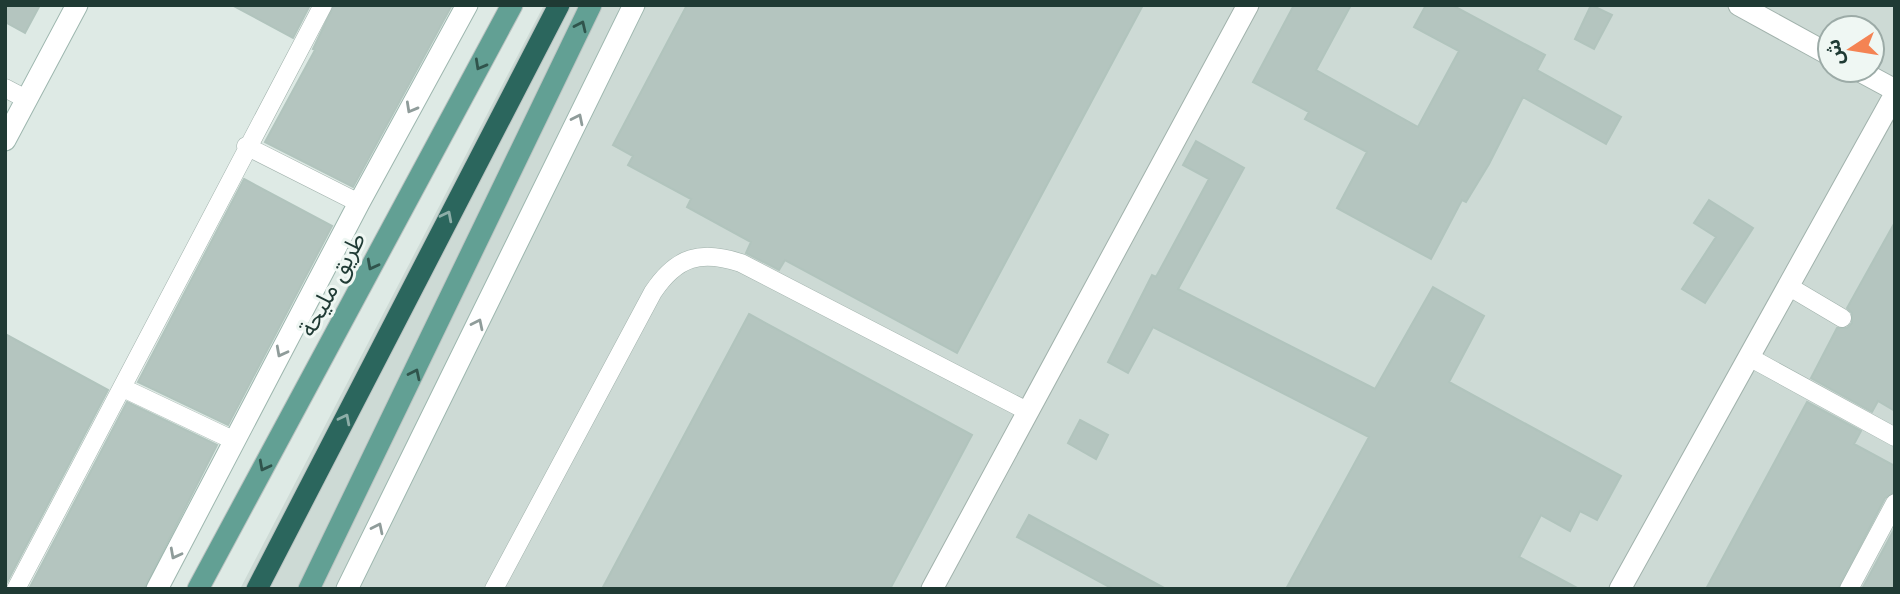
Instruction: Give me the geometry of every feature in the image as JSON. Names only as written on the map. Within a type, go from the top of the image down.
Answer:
[{"type":"highway","points":[[257,589],[559,5]]},
{"type":"main road","name":"طريق مليحة","points":[[198,589],[512,5]]},
{"type":"main road","points":[[309,589],[591,5]]},
{"type":"street","points":[[5,140],[77,5]]},
{"type":"street","points":[[157,589],[359,203],[467,5]]},
{"type":"street","points":[[347,589],[634,5]]},
{"type":"street","points":[[932,589],[1248,5]]},
{"type":"street","points":[[1739,5],[1816,47]]},
{"type":"street","points":[[1620,589],[1895,92]]},
{"type":"lane","points":[[16,589],[123,388],[246,146],[323,5]]},
{"type":"lane","points":[[5,89],[26,99]]},
{"type":"lane","points":[[246,146],[359,203]]},
{"type":"lane","points":[[494,589],[653,292],[667,271],[690,259],[716,255],[741,264],[1027,411]]},
{"type":"lane","points":[[1788,286],[1842,318]]},
{"type":"lane","points":[[1749,357],[1895,437]]},
{"type":"lane","points":[[123,388],[235,441]]},
{"type":"lane","points":[[1849,589],[1895,503]]},
{"type":"shaded area","points":[[544,5],[1895,5],[1895,589],[240,589]]},
{"type":"building","points":[[5,5],[40,5],[25,33],[5,22]]},
{"type":"building","points":[[232,5],[310,5],[293,38]]},
{"type":"building","points":[[334,5],[452,5],[353,187],[265,142],[315,50],[313,49]]},
{"type":"building","points":[[687,5],[1143,5],[957,353],[785,260],[779,270],[746,253],[751,242],[687,207],[691,199],[628,165],[633,156],[613,145]]},
{"type":"building","points":[[1294,5],[1351,5],[1316,70],[1418,127],[1459,51],[1414,27],[1426,5],[1452,5],[1545,55],[1537,70],[1621,117],[1606,144],[1523,97],[1489,164],[1466,202],[1462,200],[1431,259],[1337,208],[1367,152],[1305,119],[1309,112],[1253,82]]},
{"type":"building","points":[[1591,5],[1612,15],[1594,49],[1575,39]]},
{"type":"building","points":[[1196,141],[1244,168],[1178,289],[1375,389],[1433,287],[1484,316],[1449,382],[1621,476],[1597,520],[1580,511],[1570,531],[1541,515],[1519,557],[1579,589],[1286,589],[1369,437],[1153,327],[1128,373],[1108,362],[1152,275],[1156,277],[1209,179],[1183,165]]},
{"type":"building","points":[[244,179],[332,226],[228,425],[138,382]]},
{"type":"building","points":[[1709,200],[1753,228],[1705,303],[1682,289],[1716,237],[1694,223]]},
{"type":"building","points":[[1895,222],[1895,411],[1878,401],[1872,412],[1811,378],[1837,328],[1847,328],[1852,323],[1852,313],[1847,308]]},
{"type":"building","points":[[749,314],[972,435],[890,589],[602,589]]},
{"type":"building","points":[[5,334],[108,390],[5,586]]},
{"type":"building","points":[[127,402],[217,445],[144,589],[29,589]]},
{"type":"building","points":[[1807,402],[1861,431],[1854,444],[1895,466],[1895,492],[1885,498],[1838,589],[1706,589]]},
{"type":"building","points":[[1080,420],[1108,435],[1096,459],[1068,443]]},
{"type":"building","points":[[1029,515],[1166,589],[1113,589],[1017,537]]},
{"type":"building","points":[[1895,528],[1895,589],[1862,589]]}]
